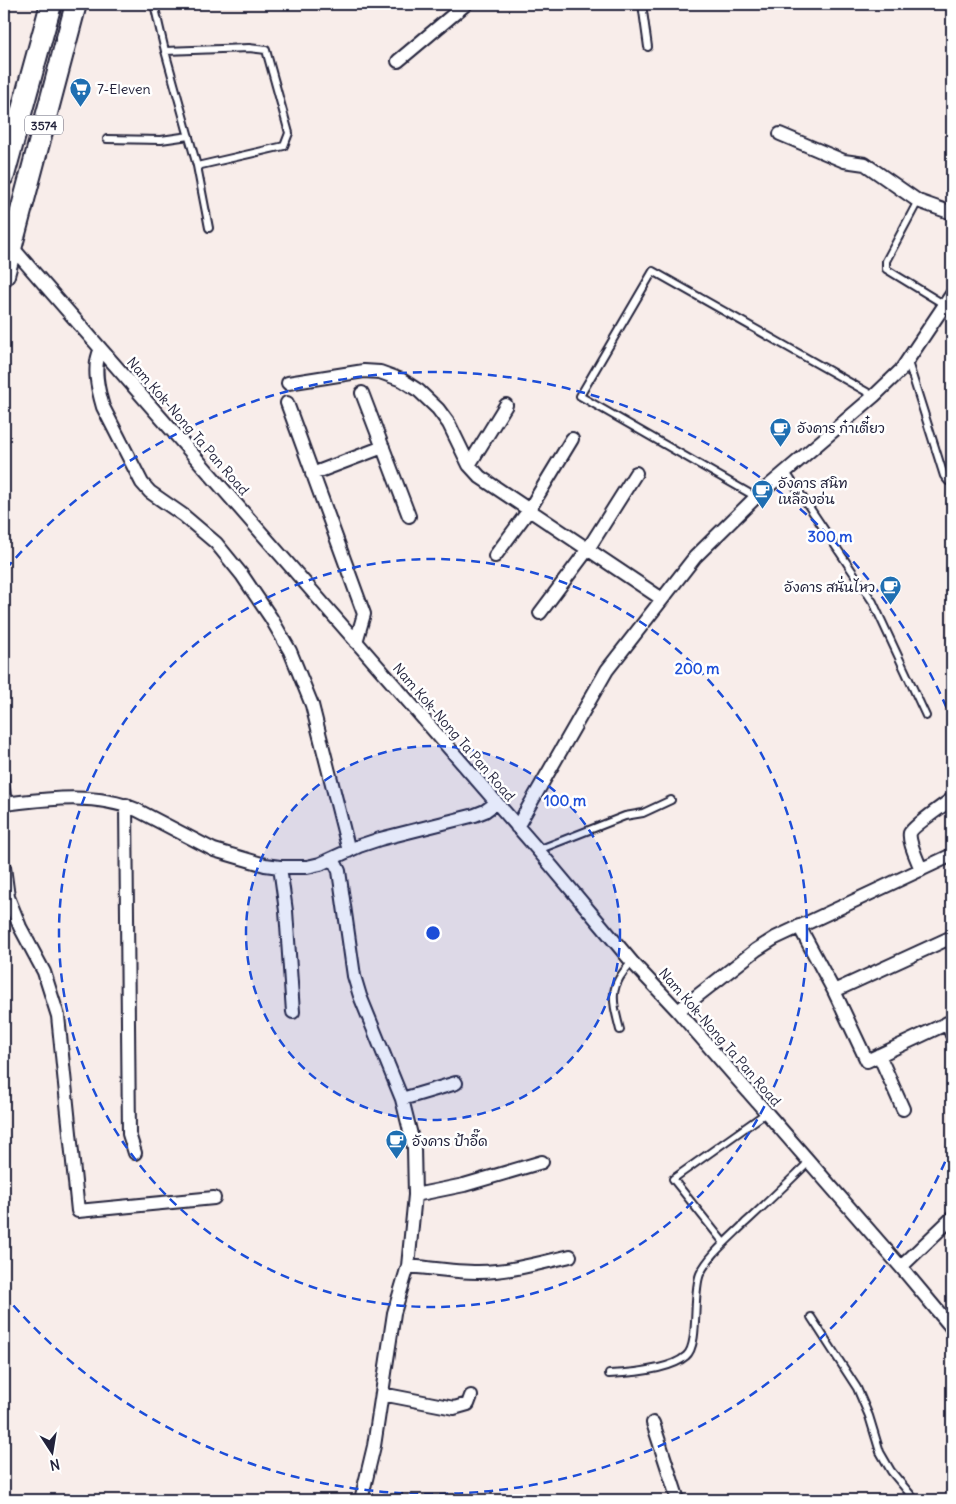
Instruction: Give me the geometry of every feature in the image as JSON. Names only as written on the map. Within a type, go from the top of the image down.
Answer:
[{"type":"main road","name":"3574","points":[[4,175],[7,152],[51,4]]},
{"type":"main road","name":"3574","points":[[4,274],[7,245],[76,4]]},
{"type":"street","points":[[398,61],[466,4]]},
{"type":"street","points":[[780,134],[844,161],[865,164],[918,201],[952,213]]},
{"type":"street","name":"Nam Kok-Nong Ta Pan Road","points":[[7,245],[101,349],[952,1328]]},
{"type":"street","points":[[517,827],[607,670],[695,557],[756,497],[874,396],[908,362],[949,300]]},
{"type":"street","points":[[101,349],[96,361],[103,408],[137,474],[150,492],[183,515],[216,543],[242,575],[271,618],[290,651],[312,705],[349,850]]},
{"type":"street","points":[[288,383],[364,372],[380,372],[402,380],[419,391],[438,409],[449,424],[469,465],[480,477],[662,599]]},
{"type":"street","points":[[362,393],[409,516]]},
{"type":"street","points":[[287,403],[364,614],[356,642]]},
{"type":"street","points":[[469,465],[506,405]]},
{"type":"street","points":[[495,556],[529,510],[572,439]]},
{"type":"street","points":[[312,474],[383,447]]},
{"type":"street","points":[[540,613],[588,549],[636,474]]},
{"type":"street","points":[[922,870],[910,839],[910,833],[916,825],[952,798]]},
{"type":"street","points":[[6,804],[62,799],[88,799],[126,805],[214,850],[265,865],[280,867],[320,864],[349,850],[380,839],[475,815],[496,803]]},
{"type":"street","points":[[126,805],[128,1107],[129,1134],[135,1153]]},
{"type":"street","points":[[678,1011],[756,950],[799,926],[952,855]]},
{"type":"street","points":[[333,858],[339,871],[354,976],[360,996],[402,1099],[414,1147],[415,1195],[408,1266],[394,1313],[374,1446],[361,1500]]},
{"type":"street","points":[[4,867],[8,897],[20,927],[44,972],[58,1016],[78,1211],[214,1198]]},
{"type":"street","points":[[280,867],[286,911],[293,1012]]},
{"type":"street","points":[[799,926],[834,991],[868,1061],[950,1026]]},
{"type":"street","points":[[834,991],[952,937]]},
{"type":"street","points":[[879,1055],[903,1109]]},
{"type":"street","points":[[402,1099],[456,1083]]},
{"type":"street","points":[[415,1195],[464,1185],[542,1162]]},
{"type":"street","points":[[901,1268],[952,1218]]},
{"type":"street","points":[[408,1266],[460,1272],[479,1272],[504,1270],[570,1256]]},
{"type":"street","points":[[382,1394],[454,1408],[468,1404],[471,1396]]},
{"type":"street","points":[[653,1423],[678,1500]]},
{"type":"lane","points":[[154,4],[197,166],[209,228]]},
{"type":"lane","points":[[642,4],[648,47]]},
{"type":"lane","points":[[165,50],[250,48],[266,50],[289,132],[284,146],[197,166]]},
{"type":"lane","points":[[107,139],[161,140],[189,136]]},
{"type":"lane","points":[[918,201],[886,261],[886,270],[949,300]]},
{"type":"lane","points":[[756,497],[580,396],[653,271],[874,396]]},
{"type":"lane","points":[[908,362],[944,476],[952,483]]},
{"type":"lane","points":[[785,471],[873,602],[926,716]]},
{"type":"lane","points":[[4,772],[6,804]]},
{"type":"lane","points":[[538,850],[625,816],[643,813],[671,800]]},
{"type":"lane","points":[[620,1030],[614,996],[616,984],[620,975],[632,962]]},
{"type":"lane","points":[[724,1243],[673,1179],[766,1113]]},
{"type":"lane","points":[[609,1374],[638,1372],[676,1362],[688,1356],[692,1344],[697,1283],[701,1272],[724,1243],[809,1162]]},
{"type":"lane","points":[[812,1317],[857,1388],[869,1416],[880,1452],[887,1465],[915,1500]]},
{"type":"place","name":"7-Eleven","points":[[81,108]]},
{"type":"place","name":"อังคาร ก๋าเตี๋ยว","points":[[781,447]]},
{"type":"place","name":"อังคาร สนิท เหลืองอ่น","points":[[762,510]]},
{"type":"place","name":"อังคาร สนั่นไหว","points":[[891,606]]},
{"type":"place","name":"อังคาร ป้าอี๊ด","points":[[396,1160]]}]
